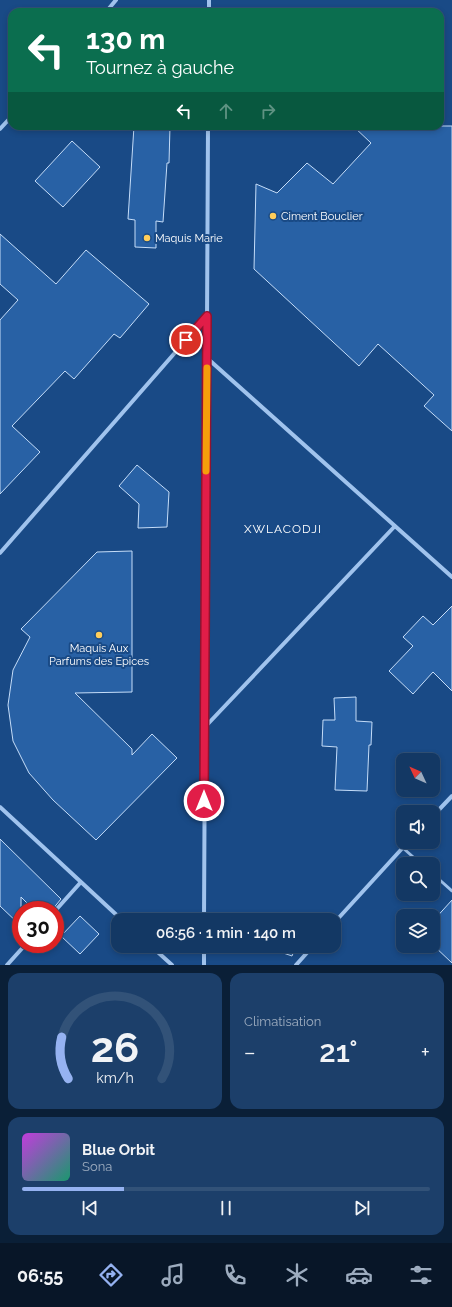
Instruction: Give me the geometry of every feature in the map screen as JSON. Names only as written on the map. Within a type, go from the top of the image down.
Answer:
[{"type":"street","points":[[109,8],[116,0]]},
{"type":"street","points":[[0,129],[8,120]]},
{"type":"street","points":[[204,913],[208,130]]},
{"type":"street","points":[[0,553],[207,316]]},
{"type":"street","points":[[207,358],[452,577]]},
{"type":"street","points":[[205,727],[395,526]]},
{"type":"street","points":[[440,809],[452,796]]},
{"type":"street","points":[[0,807],[114,913]]},
{"type":"street","points":[[341,915],[402,849]]},
{"type":"street","points":[[64,901],[81,882]]},
{"type":"street","points":[[7,965],[18,953]]},
{"type":"street","points":[[159,953],[172,965]]},
{"type":"street","points":[[204,953],[204,965]]},
{"type":"street","points":[[296,965],[307,953]]},
{"type":"lane","points":[[404,849],[413,857]]},
{"type":"lane","points":[[440,880],[452,891]]},
{"type":"building","points":[[444,126],[452,126],[452,431],[424,406],[434,395],[378,344],[359,366],[254,269],[256,184],[277,193],[307,163],[333,184],[371,143],[357,130],[444,130]]},
{"type":"building","points":[[134,130],[170,130],[169,163],[167,163],[163,222],[156,221],[156,248],[135,247],[135,220],[128,219]]},
{"type":"building","points":[[72,141],[100,167],[63,207],[35,181]]},
{"type":"building","points":[[0,234],[56,284],[86,250],[149,304],[120,338],[114,334],[74,379],[65,371],[12,426],[40,452],[0,494],[0,320],[18,300],[0,284]]},
{"type":"building","points":[[137,465],[169,492],[167,527],[138,528],[139,504],[119,486]]},
{"type":"building","points":[[132,551],[132,692],[75,693],[132,749],[132,755],[152,734],[177,758],[96,840],[53,800],[29,773],[13,741],[8,705],[13,670],[30,637],[21,629],[97,552]]},
{"type":"building","points":[[452,606],[452,691],[433,672],[413,694],[389,671],[413,646],[403,637],[423,616],[433,625]]},
{"type":"building","points":[[356,697],[356,721],[372,722],[371,745],[369,745],[367,791],[335,790],[337,747],[322,746],[323,720],[335,720],[334,698]]},
{"type":"building","points":[[0,839],[61,899],[59,901],[25,901],[21,897],[21,901],[12,901],[12,917],[0,906]]},
{"type":"building","points":[[452,900],[452,963],[440,952],[440,913]]},
{"type":"building","points":[[80,916],[99,934],[80,954],[64,939],[64,933]]},
{"type":"building","points":[[283,953],[293,953],[292,956]]},
{"type":"slow traffic","points":[[206,471],[207,368]]},
{"type":"place","name":"Ciment Bouclier","points":[[273,216]]},
{"type":"place","name":"Maquis Marie","points":[[147,238]]},
{"type":"place","name":"Maquis Aux Parfums des Epices","points":[[99,635]]},
{"type":"district","name":"XWLACODJI","points":[[283,529]]},
{"type":"route","points":[[186,340],[207,316],[204,801]]}]
